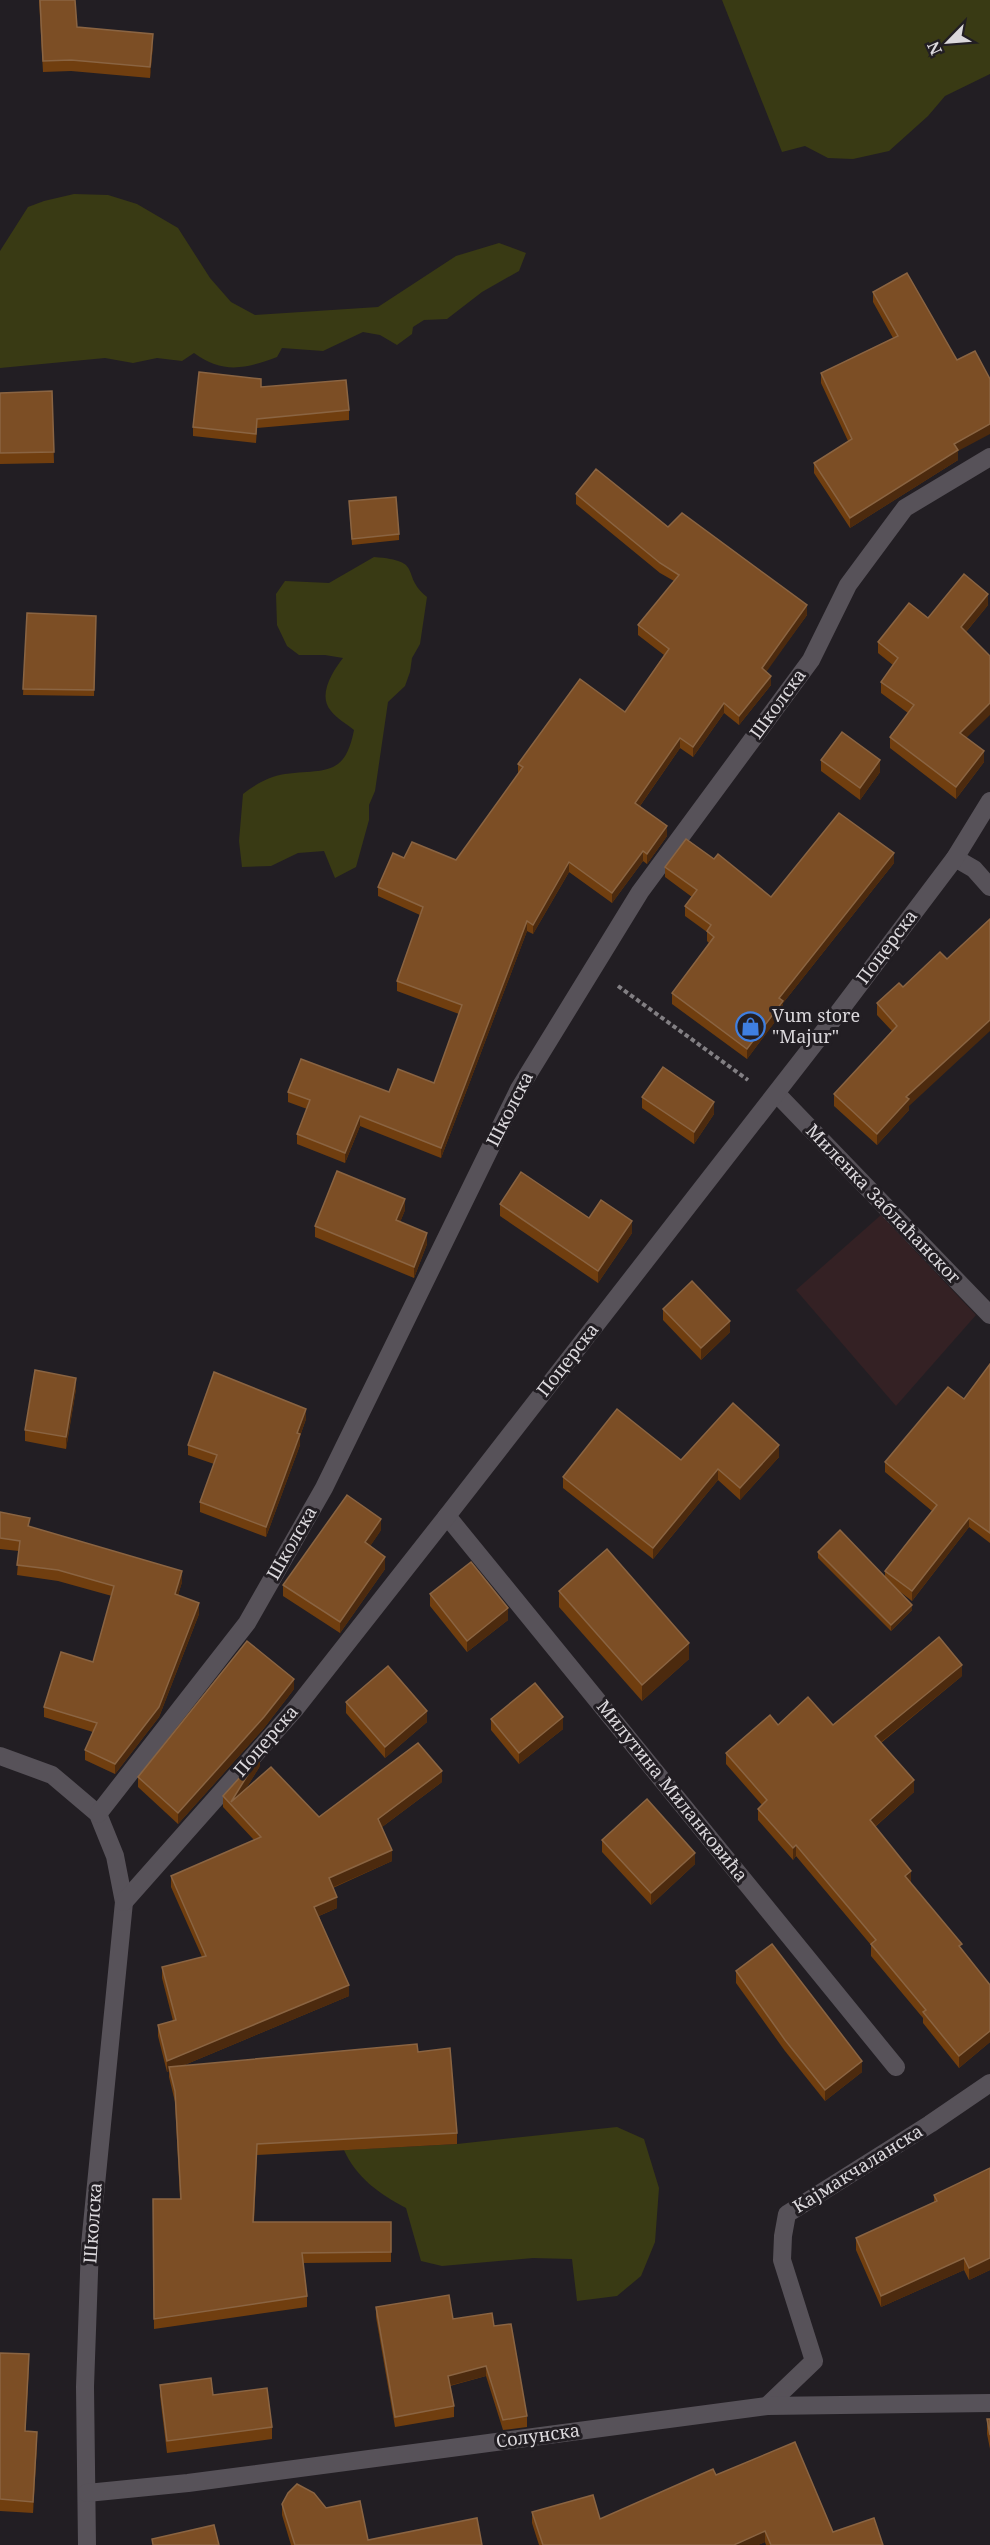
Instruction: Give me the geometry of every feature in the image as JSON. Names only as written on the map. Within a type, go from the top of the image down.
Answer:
[{"type":"street","name":"Школска","points":[[87,2545],[85,2387],[90,2245],[124,1902],[114,1856],[98,1814],[247,1623],[324,1488],[519,1089],[640,892],[811,660],[848,585],[905,508],[990,457]]},
{"type":"street","name":"Поцерска","points":[[124,1902],[296,1708],[775,1096],[954,858],[990,801]]},
{"type":"street","points":[[954,858],[974,869],[990,887]]},
{"type":"street","name":"Миленка Заблаћанског","points":[[775,1096],[990,1315]]},
{"type":"street","name":"Милутина Миланковића","points":[[447,1516],[896,2067]]},
{"type":"street","points":[[0,1756],[52,1774],[98,1814]]},
{"type":"street","name":"Кајмакчаланска","points":[[767,2406],[814,2361],[782,2260],[787,2214],[990,2083]]},
{"type":"street","name":"Солунска","points":[[87,2493],[188,2483],[767,2406],[990,2403]]},
{"type":"path","points":[[593,969],[775,1096]]},
{"type":"shaded area","points":[[722,0],[990,0],[990,74],[945,96],[928,116],[889,151],[853,159],[828,158],[805,146],[782,152]]},
{"type":"shaded area","points":[[74,194],[108,195],[137,204],[178,228],[210,278],[231,302],[255,315],[378,307],[456,256],[499,243],[526,253],[519,271],[482,292],[447,319],[424,320],[413,327],[412,334],[397,345],[380,335],[363,332],[323,351],[282,348],[277,357],[244,367],[224,367],[204,360],[194,353],[182,361],[157,358],[133,363],[105,358],[0,368],[0,251],[28,207]]},
{"type":"shaded area","points":[[374,557],[390,559],[406,565],[414,582],[427,597],[420,644],[412,658],[405,686],[388,702],[375,791],[369,805],[369,820],[356,867],[335,878],[324,851],[298,853],[271,866],[242,867],[239,841],[243,794],[273,777],[331,768],[345,756],[354,730],[333,714],[327,705],[328,683],[343,658],[299,655],[287,646],[277,625],[276,594],[285,581],[329,583]]},
{"type":"shaded area","points":[[881,1215],[976,1315],[896,1406],[796,1290]]},
{"type":"shaded area","points":[[617,2127],[644,2139],[659,2188],[655,2242],[641,2276],[617,2296],[577,2301],[572,2259],[533,2258],[442,2266],[421,2261],[406,2208],[369,2184],[349,2160],[344,2150],[457,2144]]},
{"type":"building","points":[[40,0],[75,0],[77,27],[153,34],[150,67],[71,60],[43,61]]},
{"type":"building","points":[[907,273],[957,360],[975,351],[990,379],[990,424],[954,444],[958,450],[850,518],[814,463],[852,439],[821,373],[898,336],[873,292]]},
{"type":"building","points":[[199,372],[261,379],[261,387],[346,380],[349,410],[257,419],[256,434],[193,427]]},
{"type":"building","points":[[52,391],[54,452],[0,453],[0,393]]},
{"type":"building","points":[[596,469],[668,527],[682,513],[807,605],[762,668],[771,676],[739,716],[724,703],[693,747],[680,738],[635,803],[667,826],[647,854],[643,851],[612,893],[569,862],[533,925],[527,921],[441,1148],[360,1116],[345,1153],[297,1134],[310,1100],[288,1092],[301,1059],[389,1092],[398,1069],[434,1083],[462,1005],[397,981],[423,907],[378,887],[393,853],[404,858],[412,842],[456,860],[523,767],[518,764],[580,679],[625,712],[669,649],[638,625],[679,575],[660,563],[576,494]]},
{"type":"building","points":[[396,497],[399,534],[352,539],[349,501]]},
{"type":"building","points":[[964,574],[988,594],[961,627],[990,656],[990,703],[960,733],[984,751],[956,787],[890,737],[914,705],[881,682],[898,658],[878,642],[909,603],[928,618]]},
{"type":"building","points":[[27,613],[96,616],[94,690],[23,689]]},
{"type":"building","points":[[842,732],[880,760],[860,788],[821,760]]},
{"type":"building","points":[[839,813],[894,853],[779,998],[783,1001],[747,1049],[672,993],[714,937],[707,931],[711,925],[685,906],[697,890],[665,867],[686,839],[714,859],[718,854],[771,897]]},
{"type":"building","points":[[990,919],[990,1020],[906,1097],[909,1099],[877,1134],[834,1094],[897,1026],[877,1003],[899,983],[903,987],[940,952],[947,959]]},
{"type":"building","points":[[663,1067],[714,1102],[694,1132],[642,1097]]},
{"type":"building","points":[[337,1171],[405,1199],[396,1220],[427,1233],[414,1267],[315,1226]]},
{"type":"building","points":[[521,1172],[589,1218],[601,1200],[632,1221],[598,1271],[500,1204]]},
{"type":"building","points":[[692,1281],[730,1321],[701,1348],[663,1309]]},
{"type":"building","points":[[990,1364],[990,1533],[969,1518],[912,1591],[885,1571],[937,1505],[885,1462],[948,1387],[964,1399]]},
{"type":"building","points":[[35,1370],[76,1378],[66,1437],[25,1430]]},
{"type":"building","points":[[214,1372],[306,1409],[297,1433],[300,1434],[266,1527],[200,1502],[217,1455],[188,1445]]},
{"type":"building","points":[[733,1403],[779,1445],[740,1488],[718,1469],[653,1548],[563,1477],[617,1409],[681,1460]]},
{"type":"building","points":[[347,1495],[381,1519],[365,1542],[385,1557],[340,1622],[283,1585]]},
{"type":"building","points":[[0,1512],[30,1518],[28,1526],[182,1571],[175,1594],[199,1603],[159,1707],[115,1764],[85,1750],[97,1723],[44,1707],[61,1652],[93,1662],[114,1586],[58,1570],[17,1565],[20,1541],[0,1538]]},
{"type":"building","points":[[840,1530],[912,1605],[891,1625],[818,1552]]},
{"type":"building","points":[[607,1549],[689,1643],[642,1685],[559,1591]]},
{"type":"building","points":[[471,1562],[508,1608],[467,1641],[430,1594]]},
{"type":"building","points":[[939,1637],[962,1665],[875,1736],[914,1780],[870,1820],[911,1871],[905,1876],[962,1944],[959,1946],[990,1985],[990,2031],[959,2056],[923,2012],[926,2010],[871,1944],[876,1940],[796,1845],[793,1848],[758,1809],[767,1800],[726,1753],[770,1715],[778,1725],[808,1697],[833,1725]]},
{"type":"building","points":[[247,1641],[294,1679],[264,1717],[178,1813],[138,1777]]},
{"type":"building","points":[[388,1666],[427,1711],[385,1747],[346,1702]]},
{"type":"building","points":[[535,1683],[563,1717],[519,1753],[491,1719]]},
{"type":"building","points":[[418,1743],[442,1771],[378,1819],[392,1850],[329,1878],[337,1897],[314,1907],[349,1985],[167,2061],[158,2025],[176,2020],[162,1967],[206,1956],[171,1876],[261,1837],[223,1796],[260,1755],[231,1802],[271,1767],[319,1817]]},
{"type":"building","points":[[647,1799],[695,1853],[651,1893],[602,1840]]},
{"type":"building","points":[[772,1944],[862,2061],[825,2090],[785,2040],[736,1971]]},
{"type":"building","points":[[417,2044],[418,2052],[450,2048],[457,2133],[257,2144],[253,2222],[391,2222],[391,2252],[302,2253],[307,2296],[154,2319],[153,2199],[181,2199],[175,2091],[169,2067]]},
{"type":"building","points":[[990,2168],[990,2258],[969,2268],[964,2258],[881,2296],[856,2238],[937,2201],[934,2195]]},
{"type":"building","points":[[449,2295],[453,2319],[492,2313],[494,2326],[511,2324],[527,2416],[503,2420],[486,2366],[448,2376],[454,2406],[395,2417],[376,2307]]},
{"type":"building","points":[[0,2353],[29,2354],[25,2431],[37,2432],[33,2502],[0,2499]]},
{"type":"building","points":[[211,2378],[213,2395],[267,2388],[272,2427],[167,2441],[160,2385]]},
{"type":"building","points":[[987,2419],[990,2419],[990,2435]]},
{"type":"building","points":[[795,2442],[833,2532],[874,2518],[883,2545],[771,2545],[765,2531],[734,2545],[543,2545],[532,2512],[593,2495],[600,2519],[713,2469],[716,2475]]},
{"type":"building","points":[[297,2484],[314,2493],[326,2508],[360,2501],[368,2540],[477,2518],[482,2545],[295,2545],[282,2504]]},
{"type":"building","points":[[214,2525],[219,2545],[153,2545],[152,2539]]},
{"type":"place","name":"Vum store \"Majur\"","points":[[751,1026]]}]
